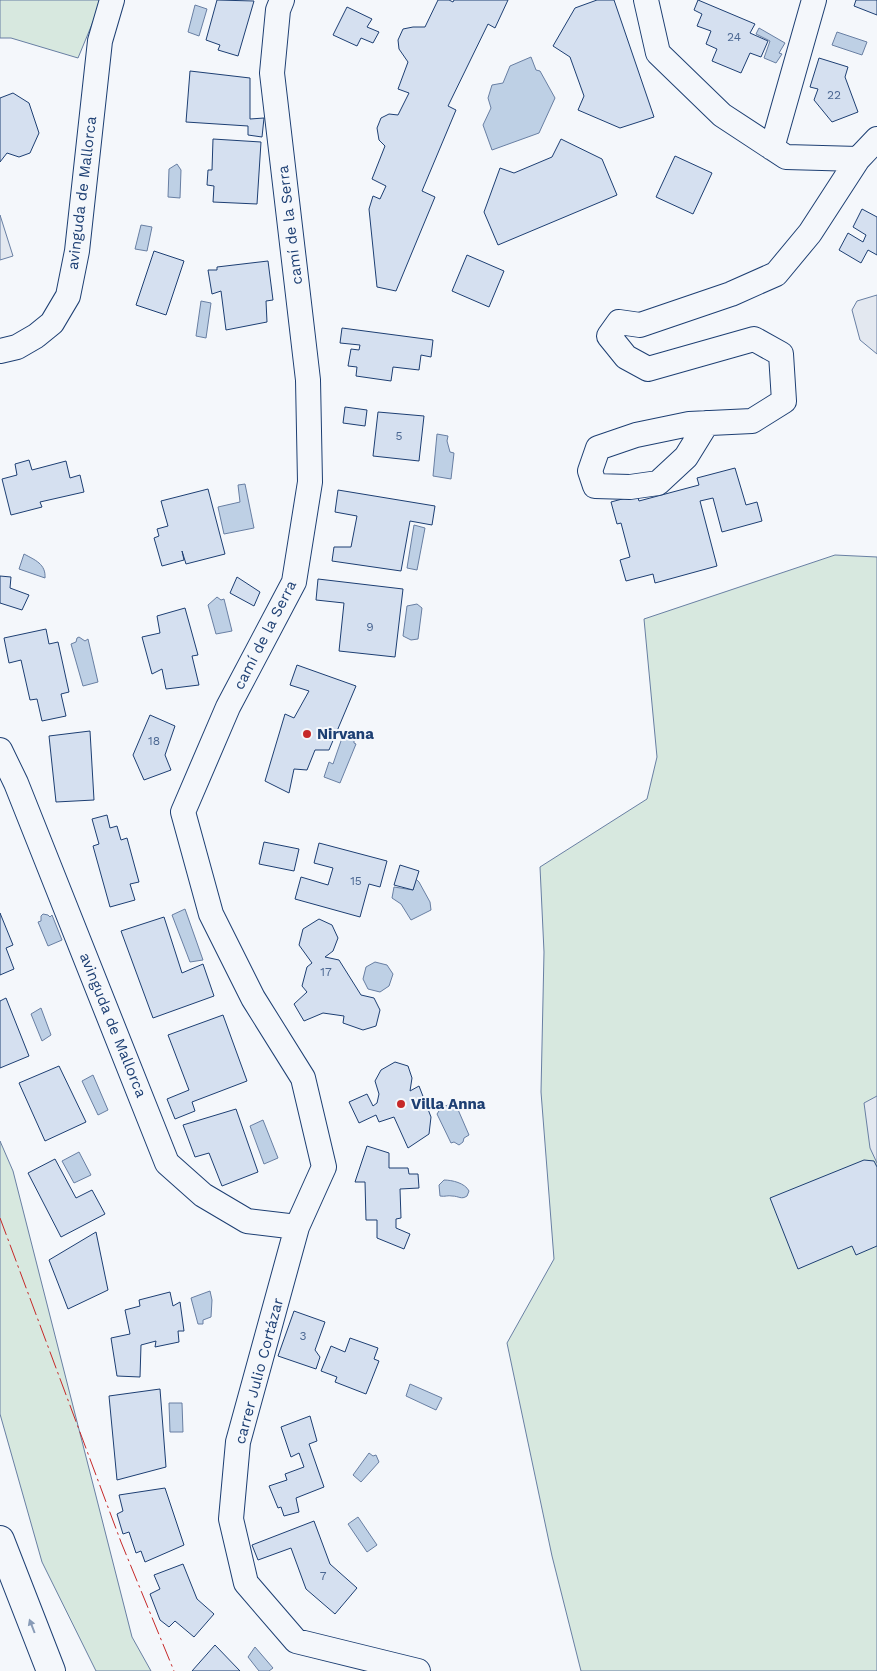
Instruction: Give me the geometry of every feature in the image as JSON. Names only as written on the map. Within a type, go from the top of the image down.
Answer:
[{"type":"highway","points":[[0,1540],[51,1671]]},
{"type":"street","name":"avinguda de Mallorca","points":[[0,351],[17,347],[52,323],[68,296],[77,251],[100,40],[112,0]]},
{"type":"street","name":"camí de la Serra","points":[[282,0],[278,10],[272,73],[308,380],[310,482],[294,582],[228,707],[183,812],[211,914],[253,998],[303,1078],[324,1167],[297,1227]]},
{"type":"street","points":[[646,0],[658,53],[722,115],[786,157],[858,159]]},
{"type":"street","points":[[772,148],[814,0]]},
{"type":"street","points":[[707,423],[752,421],[784,401],[781,354],[754,339],[648,369],[626,357],[609,336],[620,322],[640,326],[731,294],[776,274],[810,233],[858,159],[877,139]]},
{"type":"street","name":"avinguda de Mallorca","points":[[0,750],[16,782],[167,1163],[203,1195],[247,1221],[297,1227]]},
{"type":"street","name":"carrer Julio Cortázar","points":[[297,1227],[238,1442],[231,1518],[246,1583],[296,1641],[418,1671]]},
{"type":"shaded area","points":[[0,0],[102,0],[78,58],[11,38],[0,38]]},
{"type":"shaded area","points":[[0,215],[13,256],[0,260]]},
{"type":"shaded area","points":[[877,295],[877,354],[860,340],[852,310],[857,301]]},
{"type":"shaded area","points":[[835,555],[877,557],[877,1671],[581,1671],[552,1556],[507,1343],[554,1259],[541,1092],[544,952],[540,867],[647,799],[657,757],[644,619]]},
{"type":"shaded area","points":[[877,1096],[877,1163],[870,1148],[864,1103]]},
{"type":"shaded area","points":[[0,1141],[13,1171],[132,1637],[151,1671],[96,1671],[42,1562],[0,1414]]},
{"type":"water","points":[[195,5],[207,9],[199,36],[188,32]]},
{"type":"water","points":[[759,28],[785,43],[779,53],[782,54],[776,63],[764,58],[770,41],[756,34]]},
{"type":"water","points":[[837,32],[867,42],[862,55],[832,45]]},
{"type":"water","points":[[531,57],[536,70],[540,71],[555,98],[539,133],[492,150],[483,125],[491,108],[488,98],[492,85],[503,83],[510,66]]},
{"type":"water","points":[[177,164],[181,170],[180,198],[168,197],[169,169]]},
{"type":"water","points":[[141,225],[152,227],[147,251],[135,249]]},
{"type":"water","points":[[201,301],[211,303],[206,338],[196,336]]},
{"type":"water","points":[[437,434],[448,436],[447,441],[450,452],[454,453],[451,479],[433,476]]},
{"type":"water","points":[[245,484],[254,528],[224,534],[218,507],[240,502],[238,485]]},
{"type":"water","points":[[414,525],[425,528],[417,570],[407,568]]},
{"type":"water","points":[[24,554],[42,566],[45,578],[19,569]]},
{"type":"water","points":[[217,597],[221,600],[224,599],[232,631],[216,634],[208,605]]},
{"type":"water","points":[[417,604],[422,608],[418,639],[411,640],[403,636],[407,606]]},
{"type":"water","points":[[79,637],[85,641],[88,639],[98,682],[83,686],[71,644],[76,642]]},
{"type":"water","points":[[351,735],[356,744],[340,783],[324,777],[329,762],[333,764],[342,738],[345,739],[346,736]]},
{"type":"water","points":[[416,879],[430,902],[431,910],[411,920],[401,904],[392,898],[394,887],[413,890]]},
{"type":"water","points":[[185,909],[203,960],[190,962],[172,915]]},
{"type":"water","points":[[43,914],[50,917],[52,915],[62,940],[48,946],[38,922],[41,921]]},
{"type":"water","points":[[375,962],[387,965],[393,974],[389,986],[380,992],[368,989],[363,979],[366,967]]},
{"type":"water","points":[[41,1008],[51,1035],[42,1041],[31,1014]]},
{"type":"water","points":[[93,1075],[108,1110],[98,1115],[82,1081]]},
{"type":"water","points":[[448,1105],[452,1107],[456,1105],[469,1135],[459,1145],[454,1142],[451,1143],[437,1114],[441,1108]]},
{"type":"water","points":[[263,1120],[278,1158],[264,1164],[250,1126]]},
{"type":"water","points":[[79,1152],[91,1175],[74,1183],[62,1161]]},
{"type":"water","points":[[444,1180],[454,1181],[465,1186],[469,1191],[467,1196],[461,1198],[440,1196],[439,1185]]},
{"type":"water","points":[[210,1291],[212,1300],[211,1317],[203,1320],[203,1324],[198,1324],[191,1298]]},
{"type":"water","points":[[410,1384],[442,1398],[436,1410],[406,1396]]},
{"type":"water","points":[[169,1403],[182,1403],[183,1432],[170,1432]]},
{"type":"water","points":[[369,1453],[373,1456],[376,1455],[379,1462],[361,1482],[353,1475]]},
{"type":"water","points":[[358,1517],[377,1545],[367,1552],[348,1524]]},
{"type":"water","points":[[255,1647],[273,1668],[269,1671],[259,1671],[248,1657]]},
{"type":"building","points":[[217,0],[254,1],[238,56],[218,50],[220,45],[206,40]]},
{"type":"building","points":[[438,0],[453,2],[454,0],[508,0],[495,28],[488,24],[448,106],[456,110],[422,191],[435,197],[396,291],[377,287],[369,209],[373,196],[380,199],[386,186],[372,179],[385,146],[379,140],[377,128],[381,118],[389,114],[398,115],[409,93],[398,89],[408,62],[399,49],[398,40],[403,29],[425,27]]},
{"type":"building","points":[[597,0],[614,0],[654,117],[620,128],[578,110],[584,96],[570,57],[553,46],[575,8]]},
{"type":"building","points":[[698,0],[755,24],[750,33],[768,41],[761,57],[750,53],[741,73],[712,61],[717,49],[706,44],[711,31],[697,26],[702,14],[694,10]]},
{"type":"building","points":[[856,0],[877,0],[877,15],[854,6]]},
{"type":"building","points":[[347,7],[372,19],[367,27],[379,32],[373,43],[361,38],[357,46],[333,35]]},
{"type":"building","points":[[819,58],[848,67],[845,77],[858,112],[832,122],[814,100],[818,89],[810,87]]},
{"type":"building","points":[[190,71],[250,78],[250,119],[264,118],[262,137],[248,135],[248,126],[186,122]]},
{"type":"building","points":[[13,93],[29,103],[39,133],[30,153],[19,157],[7,153],[0,162],[0,98]]},
{"type":"building","points":[[213,139],[261,142],[257,204],[213,202],[214,186],[207,185],[208,170],[212,170]]},
{"type":"building","points":[[561,139],[602,159],[617,195],[498,245],[484,212],[500,168],[514,173],[552,157]]},
{"type":"building","points":[[675,156],[712,173],[693,214],[656,197]]},
{"type":"building","points":[[862,209],[877,217],[877,255],[868,250],[861,263],[839,250],[848,233],[863,242],[866,235],[853,227]]},
{"type":"building","points":[[154,251],[184,261],[166,315],[136,305]]},
{"type":"building","points":[[467,255],[504,271],[489,307],[452,291]]},
{"type":"building","points":[[268,261],[273,300],[266,301],[267,322],[226,330],[221,291],[212,294],[208,270],[217,270],[217,267]]},
{"type":"building","points":[[342,328],[433,340],[431,357],[421,355],[419,370],[393,367],[391,381],[356,376],[357,367],[348,366],[351,349],[359,350],[360,345],[340,343]]},
{"type":"building","points":[[345,407],[367,410],[365,426],[343,423]]},
{"type":"building","points":[[378,412],[424,416],[419,461],[373,456]]},
{"type":"building","points":[[29,460],[32,470],[66,461],[70,478],[80,475],[84,492],[40,502],[42,507],[11,515],[2,479],[17,475],[15,464]]},
{"type":"building","points":[[735,468],[746,505],[757,502],[762,521],[722,532],[713,498],[700,501],[717,566],[655,583],[653,574],[626,581],[620,560],[630,557],[621,523],[617,524],[611,502],[637,495],[639,501],[699,485],[697,478]]},
{"type":"building","points":[[208,489],[225,554],[186,564],[182,551],[184,560],[162,566],[154,538],[159,536],[157,529],[168,526],[161,501]]},
{"type":"building","points":[[338,490],[435,506],[432,525],[410,521],[401,571],[332,561],[334,547],[351,547],[357,516],[335,512]]},
{"type":"building","points":[[0,576],[11,577],[10,588],[29,595],[22,610],[0,603]]},
{"type":"building","points":[[237,577],[260,592],[254,606],[230,593]]},
{"type":"building","points":[[318,579],[403,589],[395,657],[339,651],[344,603],[316,600]]},
{"type":"building","points":[[185,608],[198,655],[192,656],[199,685],[166,689],[162,669],[152,674],[142,637],[160,633],[157,616]]},
{"type":"building","points":[[46,629],[49,644],[58,642],[69,692],[61,694],[66,716],[42,721],[37,699],[30,700],[21,660],[9,663],[4,638]]},
{"type":"building","name":"Nirvana","points":[[297,665],[356,686],[329,750],[315,750],[307,770],[294,769],[289,793],[265,781],[285,714],[294,718],[309,691],[290,685]]},
{"type":"building","points":[[150,715],[175,726],[165,755],[171,770],[144,780],[133,755]]},
{"type":"building","points":[[90,731],[94,800],[56,802],[49,736]]},
{"type":"building","points":[[107,815],[110,828],[117,826],[121,840],[127,838],[139,882],[130,884],[135,900],[110,907],[93,846],[99,844],[92,819]]},
{"type":"building","points":[[264,842],[299,849],[294,871],[259,864]]},
{"type":"building","points":[[319,843],[387,861],[380,887],[369,884],[360,917],[295,899],[301,877],[328,885],[333,868],[314,863]]},
{"type":"building","points":[[400,865],[419,871],[413,890],[394,885]]},
{"type":"building","points":[[0,913],[13,945],[6,948],[14,969],[0,975]]},
{"type":"building","points":[[164,917],[182,973],[203,964],[214,996],[153,1018],[121,931]]},
{"type":"building","points":[[319,919],[332,925],[338,938],[333,951],[325,957],[339,960],[361,995],[374,998],[380,1010],[376,1026],[363,1030],[343,1023],[344,1016],[323,1013],[304,1021],[294,1004],[307,992],[302,986],[307,967],[312,963],[299,945],[303,929]]},
{"type":"building","points":[[6,998],[29,1056],[0,1068],[0,1001]]},
{"type":"building","points":[[223,1015],[247,1081],[192,1102],[195,1111],[175,1119],[167,1099],[189,1090],[168,1035]]},
{"type":"building","name":"Villa Anna","points":[[395,1062],[408,1066],[412,1078],[410,1091],[419,1086],[431,1117],[429,1134],[408,1148],[394,1117],[379,1122],[376,1115],[359,1123],[349,1102],[367,1094],[373,1106],[377,1103],[379,1094],[375,1081],[381,1070]]},
{"type":"building","points":[[59,1066],[86,1122],[45,1141],[19,1083]]},
{"type":"building","points":[[236,1109],[258,1172],[222,1186],[209,1153],[195,1157],[183,1125]]},
{"type":"building","points":[[367,1146],[389,1153],[389,1168],[408,1168],[409,1174],[418,1174],[419,1188],[400,1189],[401,1218],[396,1219],[396,1228],[410,1234],[404,1249],[377,1238],[377,1220],[366,1220],[365,1182],[355,1182]]},
{"type":"building","points":[[55,1159],[76,1198],[92,1190],[105,1214],[61,1237],[28,1173]]},
{"type":"building","points":[[864,1160],[874,1161],[877,1167],[877,1246],[856,1255],[852,1246],[798,1269],[770,1198]]},
{"type":"building","points":[[96,1232],[108,1290],[68,1309],[49,1260]]},
{"type":"building","points":[[170,1292],[173,1306],[180,1302],[184,1331],[178,1331],[179,1342],[155,1347],[156,1341],[141,1345],[140,1377],[117,1376],[111,1338],[130,1334],[125,1310],[140,1306],[139,1300]]},
{"type":"building","points":[[294,1311],[325,1322],[315,1350],[320,1357],[316,1369],[278,1356]]},
{"type":"building","points":[[350,1338],[378,1348],[374,1359],[379,1361],[366,1394],[335,1382],[337,1377],[321,1371],[331,1346],[345,1352]]},
{"type":"building","points":[[160,1389],[166,1467],[117,1480],[109,1396]]},
{"type":"building","points":[[310,1416],[317,1441],[309,1444],[324,1487],[296,1498],[299,1512],[284,1516],[281,1507],[278,1508],[269,1486],[287,1480],[285,1474],[304,1467],[299,1453],[291,1457],[281,1427]]},
{"type":"building","points":[[165,1488],[184,1545],[145,1562],[141,1551],[136,1553],[129,1532],[123,1534],[117,1514],[123,1511],[119,1495]]},
{"type":"building","points":[[314,1521],[330,1564],[357,1588],[335,1614],[306,1589],[291,1548],[258,1560],[252,1545]]},
{"type":"building","points":[[183,1564],[197,1599],[214,1614],[194,1637],[175,1621],[169,1627],[160,1620],[150,1594],[160,1589],[154,1575]]},
{"type":"building","points":[[215,1645],[240,1671],[192,1671]]},
{"type":"power","points":[[0,1218],[121,1542],[174,1671]]},
{"type":"place","name":"Nirvana","points":[[307,734]]},
{"type":"place","name":"Villa Anna","points":[[401,1104]]}]
